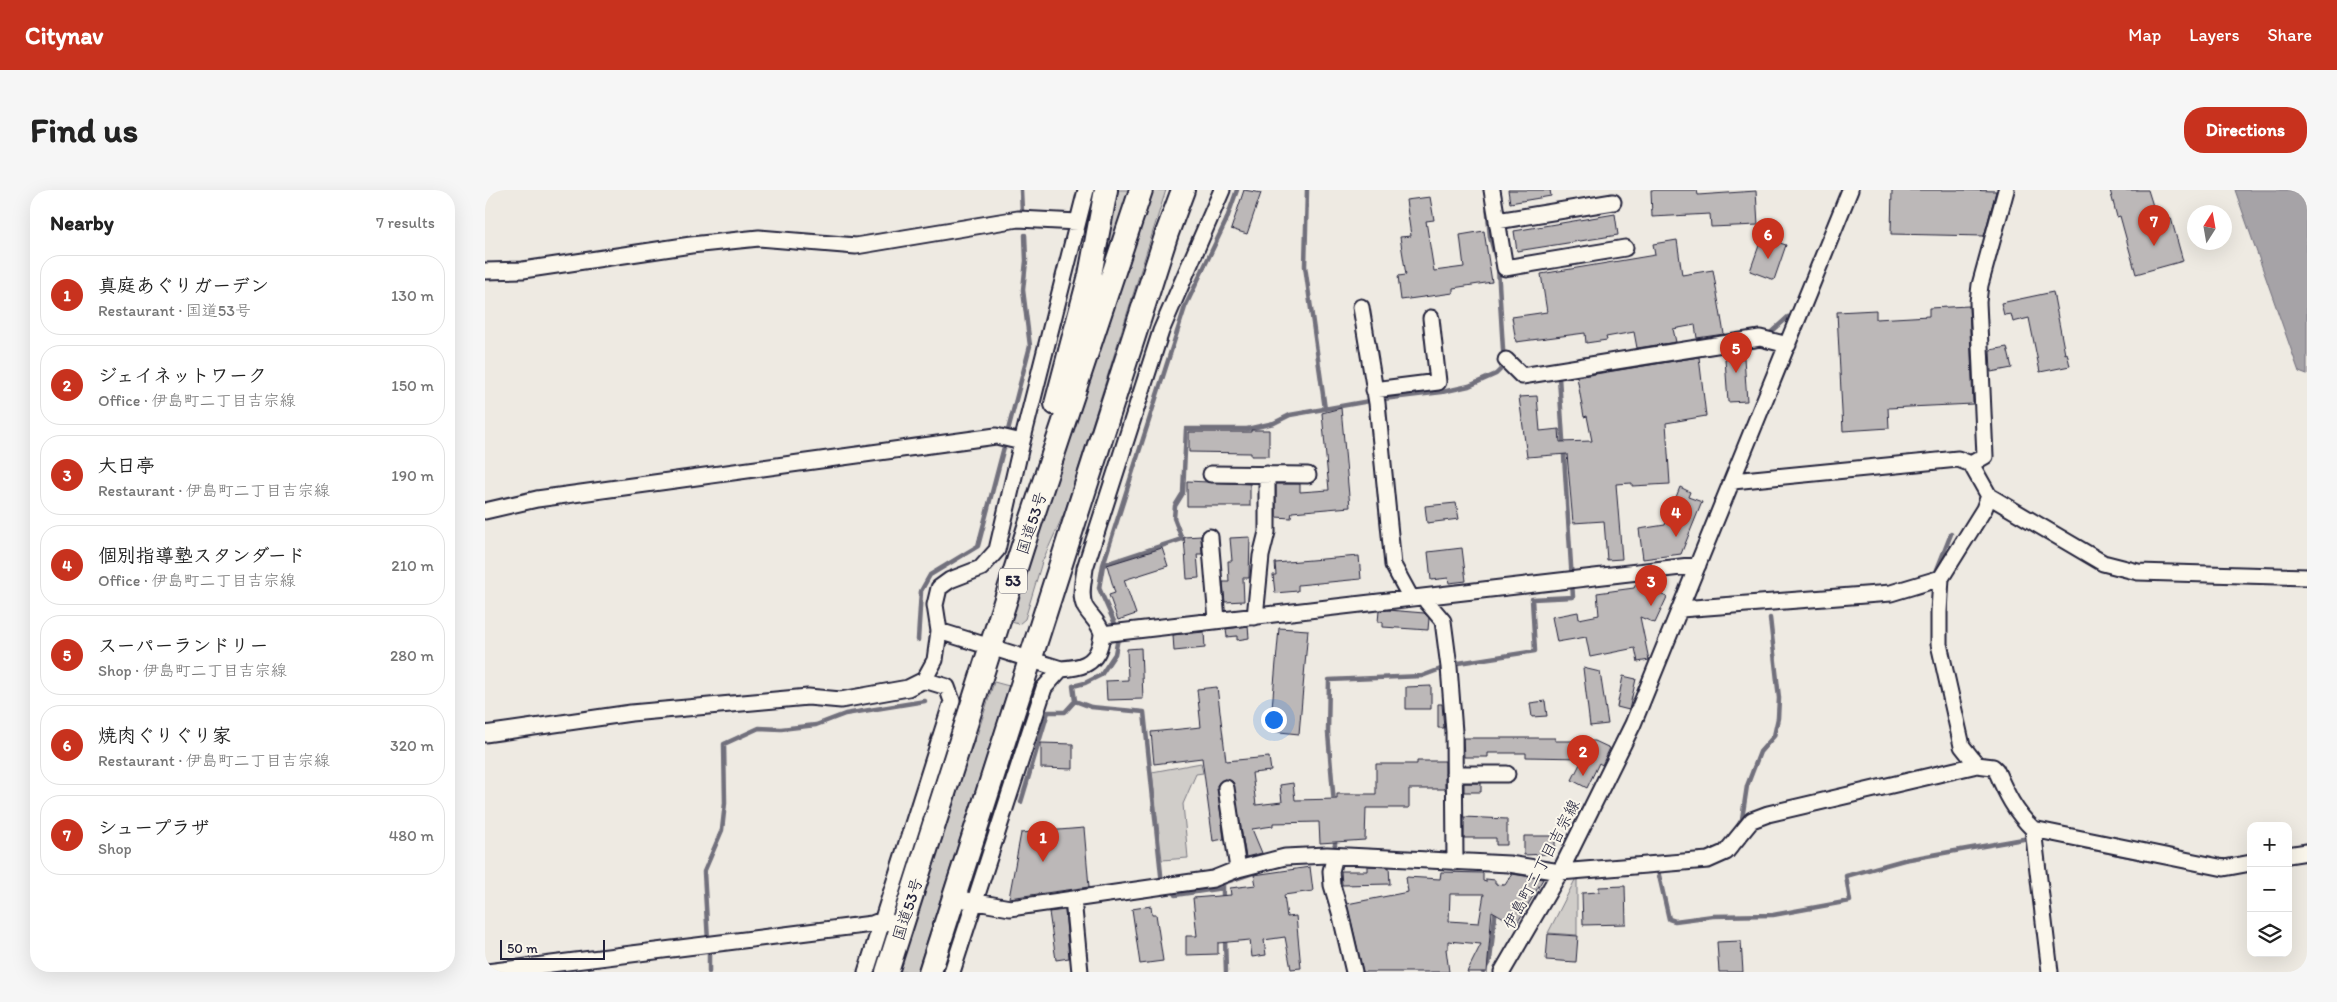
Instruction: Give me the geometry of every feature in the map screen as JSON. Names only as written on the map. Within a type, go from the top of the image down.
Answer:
[{"type":"highway","points":[[1028,530],[1060,386],[1090,275],[1107,190]]},
{"type":"highway","name":"国道53号","points":[[887,972],[892,922],[992,648],[1028,530],[1141,190]]},
{"type":"highway","name":"53","points":[[930,972],[964,899],[1029,660],[1167,233],[1183,190]]},
{"type":"street","points":[[485,734],[631,712],[808,697],[841,700],[908,688],[924,680],[935,660],[939,632],[935,605],[939,588],[950,580],[981,568],[997,550],[1022,442],[1086,190]]},
{"type":"street","points":[[1112,633],[1085,607],[1082,594],[1085,568],[1161,331],[1222,190]]},
{"type":"street","points":[[1492,190],[1505,268],[1625,248]]},
{"type":"street","name":"伊島町二丁目吉宗線","points":[[1501,972],[1560,872],[1633,724],[1850,190]]},
{"type":"street","points":[[1971,464],[1985,456],[1978,302],[1980,285],[2006,190]]},
{"type":"street","points":[[1497,221],[1613,202]]},
{"type":"street","points":[[485,272],[523,270],[681,246],[759,238],[855,246],[1018,219],[1078,222]]},
{"type":"street","points":[[1361,307],[1376,396],[1393,565],[1418,598],[1443,621],[1454,732],[1455,862]]},
{"type":"street","points":[[1376,396],[1438,382],[1431,318]]},
{"type":"street","points":[[1506,360],[1522,376],[1764,339],[1788,346]]},
{"type":"street","points":[[485,511],[537,499],[996,436],[1022,442]]},
{"type":"street","points":[[1733,481],[1958,459],[1971,464],[1989,496],[2103,563],[2139,572],[2307,577]]},
{"type":"street","points":[[1211,474],[1308,474]]},
{"type":"street","points":[[1255,617],[1261,556],[1267,532],[1267,474]]},
{"type":"street","points":[[1977,765],[1962,746],[1939,644],[1941,578],[1984,509],[1989,496]]},
{"type":"street","points":[[1210,537],[1217,620]]},
{"type":"street","points":[[939,632],[1061,669],[1077,668],[1091,662],[1112,633],[1698,565]]},
{"type":"street","points":[[1681,609],[1891,593],[1941,578]]},
{"type":"street","points":[[952,972],[964,899],[1044,688],[1061,669]]},
{"type":"street","points":[[866,972],[892,922],[952,701],[947,687],[924,680]]},
{"type":"street","points":[[964,899],[1010,908],[1213,878],[1238,869],[1285,857],[1335,856],[1527,865],[1560,872],[1708,860],[1725,852],[1752,820],[1768,814],[1977,765],[1993,767],[1997,770],[2010,801],[2021,817],[2033,829],[2224,868],[2247,864]]},
{"type":"street","points":[[1454,774],[1507,774]]},
{"type":"street","points":[[1226,788],[1238,869]]},
{"type":"street","points":[[2033,829],[2050,972]]},
{"type":"street","points":[[2292,854],[2307,852]]},
{"type":"street","points":[[1335,856],[1331,871],[1332,886],[1354,972]]},
{"type":"street","points":[[1073,899],[1080,972]]},
{"type":"street","points":[[487,972],[892,922]]},
{"type":"shaded area","points":[[1118,190],[1129,190],[1107,254],[1103,252]]},
{"type":"shaded area","points":[[1150,190],[1166,190],[1065,511],[1042,562],[1025,619],[1019,624],[1011,622],[1010,614]]},
{"type":"shaded area","points":[[2235,190],[2307,190],[2307,375],[2299,372]]},
{"type":"shaded area","points":[[994,682],[1009,686],[917,972],[897,972],[951,799],[977,735]]},
{"type":"shaded area","points":[[1201,763],[1203,773],[1196,774],[1183,804],[1188,858],[1162,860],[1152,772]]},
{"type":"shaded area","points":[[1577,876],[1577,935],[1548,933]]},
{"type":"shaded area","points":[[956,925],[960,927],[948,972],[940,972]]},
{"type":"building","points":[[1244,190],[1261,193],[1247,234],[1231,229]]},
{"type":"building","points":[[1508,190],[1550,190],[1551,196],[1510,203]]},
{"type":"building","points":[[1651,190],[1697,190],[1698,195],[1756,191],[1758,225],[1711,227],[1710,214],[1652,217]]},
{"type":"building","points":[[1892,190],[1996,191],[1984,236],[1891,234]]},
{"type":"building","points":[[2110,190],[2148,190],[2158,222],[2171,218],[2183,261],[2136,274],[2120,216],[2117,217]]},
{"type":"building","points":[[1430,197],[1434,220],[1426,221],[1434,271],[1464,267],[1460,235],[1484,231],[1492,282],[1453,288],[1453,293],[1401,300],[1398,276],[1406,275],[1400,237],[1411,236],[1406,200]]},
{"type":"building","points":[[1615,214],[1618,235],[1517,251],[1514,231]]},
{"type":"building","points":[[1762,237],[1786,245],[1774,280],[1750,271]]},
{"type":"building","points":[[1677,240],[1682,275],[1713,270],[1724,334],[1697,338],[1695,325],[1673,329],[1676,342],[1637,348],[1634,332],[1606,337],[1607,340],[1586,343],[1585,333],[1516,342],[1512,317],[1547,312],[1541,274],[1655,255],[1653,244]]},
{"type":"building","points":[[2053,292],[2065,354],[2067,353],[2070,366],[2040,372],[2029,318],[2013,322],[2011,314],[2004,315],[2001,303]]},
{"type":"building","points":[[1969,306],[1973,404],[1888,408],[1889,428],[1843,431],[1837,312],[1876,310],[1876,319],[1929,316],[1929,308]]},
{"type":"building","points":[[2007,347],[2012,368],[1991,372],[1990,350]]},
{"type":"building","points":[[1699,357],[1706,416],[1666,423],[1670,484],[1632,486],[1632,483],[1616,484],[1622,559],[1607,560],[1604,521],[1573,523],[1567,454],[1527,457],[1519,397],[1537,396],[1540,431],[1559,429],[1560,442],[1592,441],[1587,416],[1584,417],[1577,377]]},
{"type":"building","points":[[1744,358],[1747,401],[1728,402],[1725,359]]},
{"type":"building","points":[[1341,408],[1350,507],[1292,512],[1291,518],[1276,517],[1276,484],[1300,484],[1300,492],[1329,490],[1322,413]]},
{"type":"building","points":[[1251,430],[1269,430],[1269,456],[1251,456],[1251,453],[1189,452],[1189,432],[1251,432]]},
{"type":"building","points":[[1187,481],[1250,484],[1250,506],[1187,506]]},
{"type":"building","points":[[1680,487],[1690,492],[1688,497],[1702,502],[1681,554],[1643,559],[1639,529],[1665,525]]},
{"type":"building","points":[[1456,503],[1459,519],[1427,523],[1425,506]]},
{"type":"building","points":[[1201,536],[1202,554],[1197,554],[1199,578],[1187,579],[1184,537]]},
{"type":"building","points":[[1250,537],[1249,578],[1243,578],[1244,601],[1225,602],[1223,582],[1229,582],[1228,561],[1232,561],[1230,538]]},
{"type":"building","points":[[1162,548],[1168,566],[1124,580],[1136,614],[1118,620],[1109,595],[1115,593],[1107,565]]},
{"type":"building","points":[[1462,548],[1466,581],[1449,583],[1448,578],[1431,580],[1428,552]]},
{"type":"building","points":[[1359,556],[1361,579],[1298,585],[1298,591],[1275,593],[1273,575],[1276,575],[1275,563]]},
{"type":"building","points":[[1636,584],[1667,597],[1655,623],[1640,617],[1649,660],[1638,662],[1635,648],[1590,657],[1586,637],[1557,642],[1552,617],[1578,612],[1579,619],[1599,615],[1597,593],[1634,588]]},
{"type":"building","points":[[1379,611],[1424,613],[1429,618],[1428,630],[1383,627],[1383,622],[1378,622]]},
{"type":"building","points":[[1248,626],[1249,638],[1237,640],[1237,636],[1227,637],[1226,629]]},
{"type":"building","points":[[1279,628],[1308,630],[1299,734],[1270,731]]},
{"type":"building","points":[[1204,632],[1205,648],[1174,651],[1173,635]]},
{"type":"building","points":[[1141,648],[1143,699],[1107,700],[1106,681],[1128,680],[1127,649]]},
{"type":"building","points":[[1583,668],[1600,672],[1608,724],[1590,726]]},
{"type":"building","points":[[1623,676],[1636,679],[1629,710],[1617,707]]},
{"type":"building","points":[[1431,686],[1431,709],[1406,709],[1406,687]]},
{"type":"building","points":[[1217,687],[1226,761],[1269,757],[1271,771],[1252,773],[1256,805],[1282,802],[1280,785],[1293,783],[1295,800],[1337,799],[1337,794],[1376,794],[1376,764],[1417,764],[1417,761],[1445,761],[1445,789],[1409,789],[1409,808],[1366,808],[1365,840],[1320,843],[1319,822],[1273,823],[1273,826],[1252,829],[1262,853],[1246,857],[1233,782],[1224,779],[1217,785],[1224,839],[1213,841],[1202,758],[1154,764],[1151,732],[1201,727],[1197,689]]},
{"type":"building","points":[[1545,701],[1547,716],[1532,717],[1530,703]]},
{"type":"building","points":[[1438,704],[1442,704],[1444,728],[1438,728]]},
{"type":"building","points":[[1463,738],[1555,738],[1555,741],[1595,741],[1610,748],[1602,765],[1599,763],[1587,788],[1572,780],[1583,758],[1526,757],[1526,753],[1488,753],[1488,757],[1464,757]]},
{"type":"building","points":[[1041,743],[1073,744],[1073,769],[1041,768]]},
{"type":"building","points":[[1464,783],[1481,783],[1481,792],[1464,792]]},
{"type":"building","points":[[1464,817],[1507,819],[1507,845],[1496,845],[1496,838],[1464,838]]},
{"type":"building","points":[[1084,828],[1089,887],[1009,898],[1021,833]]},
{"type":"building","points":[[1524,836],[1555,836],[1555,847],[1549,847],[1549,854],[1524,855]]},
{"type":"building","points":[[1367,866],[1389,867],[1390,884],[1342,885],[1341,871],[1367,871]]},
{"type":"building","points":[[1310,867],[1313,891],[1284,895],[1287,917],[1296,916],[1301,968],[1291,969],[1285,937],[1264,940],[1266,955],[1252,957],[1250,940],[1218,943],[1218,954],[1186,955],[1186,936],[1197,936],[1193,898],[1231,895],[1230,888],[1256,885],[1254,875]]},
{"type":"building","points":[[1441,872],[1483,873],[1483,881],[1486,882],[1486,879],[1495,880],[1495,884],[1505,885],[1512,874],[1543,879],[1516,925],[1492,911],[1487,972],[1467,972],[1481,944],[1448,941],[1448,949],[1446,949],[1449,972],[1363,972],[1347,904],[1408,892],[1406,877],[1440,879]],"holes":[[[1450,894],[1484,894],[1479,923],[1449,921]]]},
{"type":"building","points":[[1625,886],[1626,924],[1583,925],[1582,893],[1599,892],[1599,887]]},
{"type":"building","points":[[1151,906],[1152,914],[1156,914],[1163,961],[1140,964],[1132,909]]},
{"type":"building","points":[[1065,910],[1069,958],[1056,960],[1049,912]]},
{"type":"building","points":[[1548,934],[1578,936],[1576,962],[1546,960]]},
{"type":"building","points":[[1741,941],[1743,972],[1719,972],[1717,942]]},
{"type":"waterway","points":[[1021,190],[1022,211]]},
{"type":"waterway","points":[[1103,565],[1185,307],[1226,221],[1237,190]]},
{"type":"waterway","points":[[1307,190],[1305,266],[1325,409]]},
{"type":"waterway","points":[[1021,802],[1048,712],[1065,712],[1075,701],[1073,686],[1085,683],[1101,675],[1115,654],[1118,638],[1116,626],[1099,588],[1103,565],[1182,539],[1174,518],[1175,506],[1183,493],[1186,429],[1247,429],[1274,423],[1290,415],[1375,400],[1442,392],[1469,386],[1496,374],[1504,366],[1498,267],[1490,237],[1487,204]]},
{"type":"waterway","points":[[1007,434],[1030,346],[1023,290],[1026,261],[1025,235]]},
{"type":"waterway","points":[[1767,336],[1788,317]]},
{"type":"waterway","points":[[1731,350],[1756,346],[1760,343]]},
{"type":"waterway","points":[[1452,664],[1535,651],[1532,599],[1573,597],[1559,377],[1563,376]]},
{"type":"waterway","points":[[918,640],[921,591],[930,575],[978,546],[1004,447]]},
{"type":"waterway","points":[[1931,574],[1936,572],[1951,534]]},
{"type":"waterway","points":[[1737,828],[1742,819],[1747,786],[1760,752],[1774,736],[1778,718],[1779,698],[1770,618]]},
{"type":"waterway","points":[[1334,804],[1328,733],[1329,680],[1422,676],[1446,667]]},
{"type":"waterway","points":[[708,941],[704,872],[722,830],[725,803],[724,744],[759,728],[781,729],[816,725],[845,714],[925,701]]},
{"type":"waterway","points":[[1075,701],[1091,707],[1144,712],[1162,884]]},
{"type":"waterway","points":[[1335,837],[1335,851]]},
{"type":"waterway","points":[[1658,871],[1669,919],[1675,921],[1713,916],[1773,915],[1850,901],[1846,876],[1904,860],[2029,838]]},
{"type":"waterway","points":[[2085,847],[2149,860]]},
{"type":"waterway","points":[[1223,901],[1223,883],[1265,869]]},
{"type":"waterway","points":[[1175,895],[1223,888]]},
{"type":"waterway","points":[[1483,972],[1490,960],[1496,907]]},
{"type":"waterway","points":[[1225,938],[1226,972]]},
{"type":"waterway","points":[[709,948],[709,972]]},
{"type":"place","name":"シュープラザ","points":[[2154,246]]},
{"type":"place","name":"焼肉ぐりぐり家","points":[[1768,259]]},
{"type":"place","name":"スーパーランドリー","points":[[1736,373]]},
{"type":"place","name":"個別指導塾スタンダード","points":[[1676,537]]},
{"type":"place","name":"大日亭","points":[[1651,606]]},
{"type":"place","name":"ジェイネットワーク","points":[[1583,776]]},
{"type":"place","name":"真庭あぐりガーデン","points":[[1043,862]]}]
